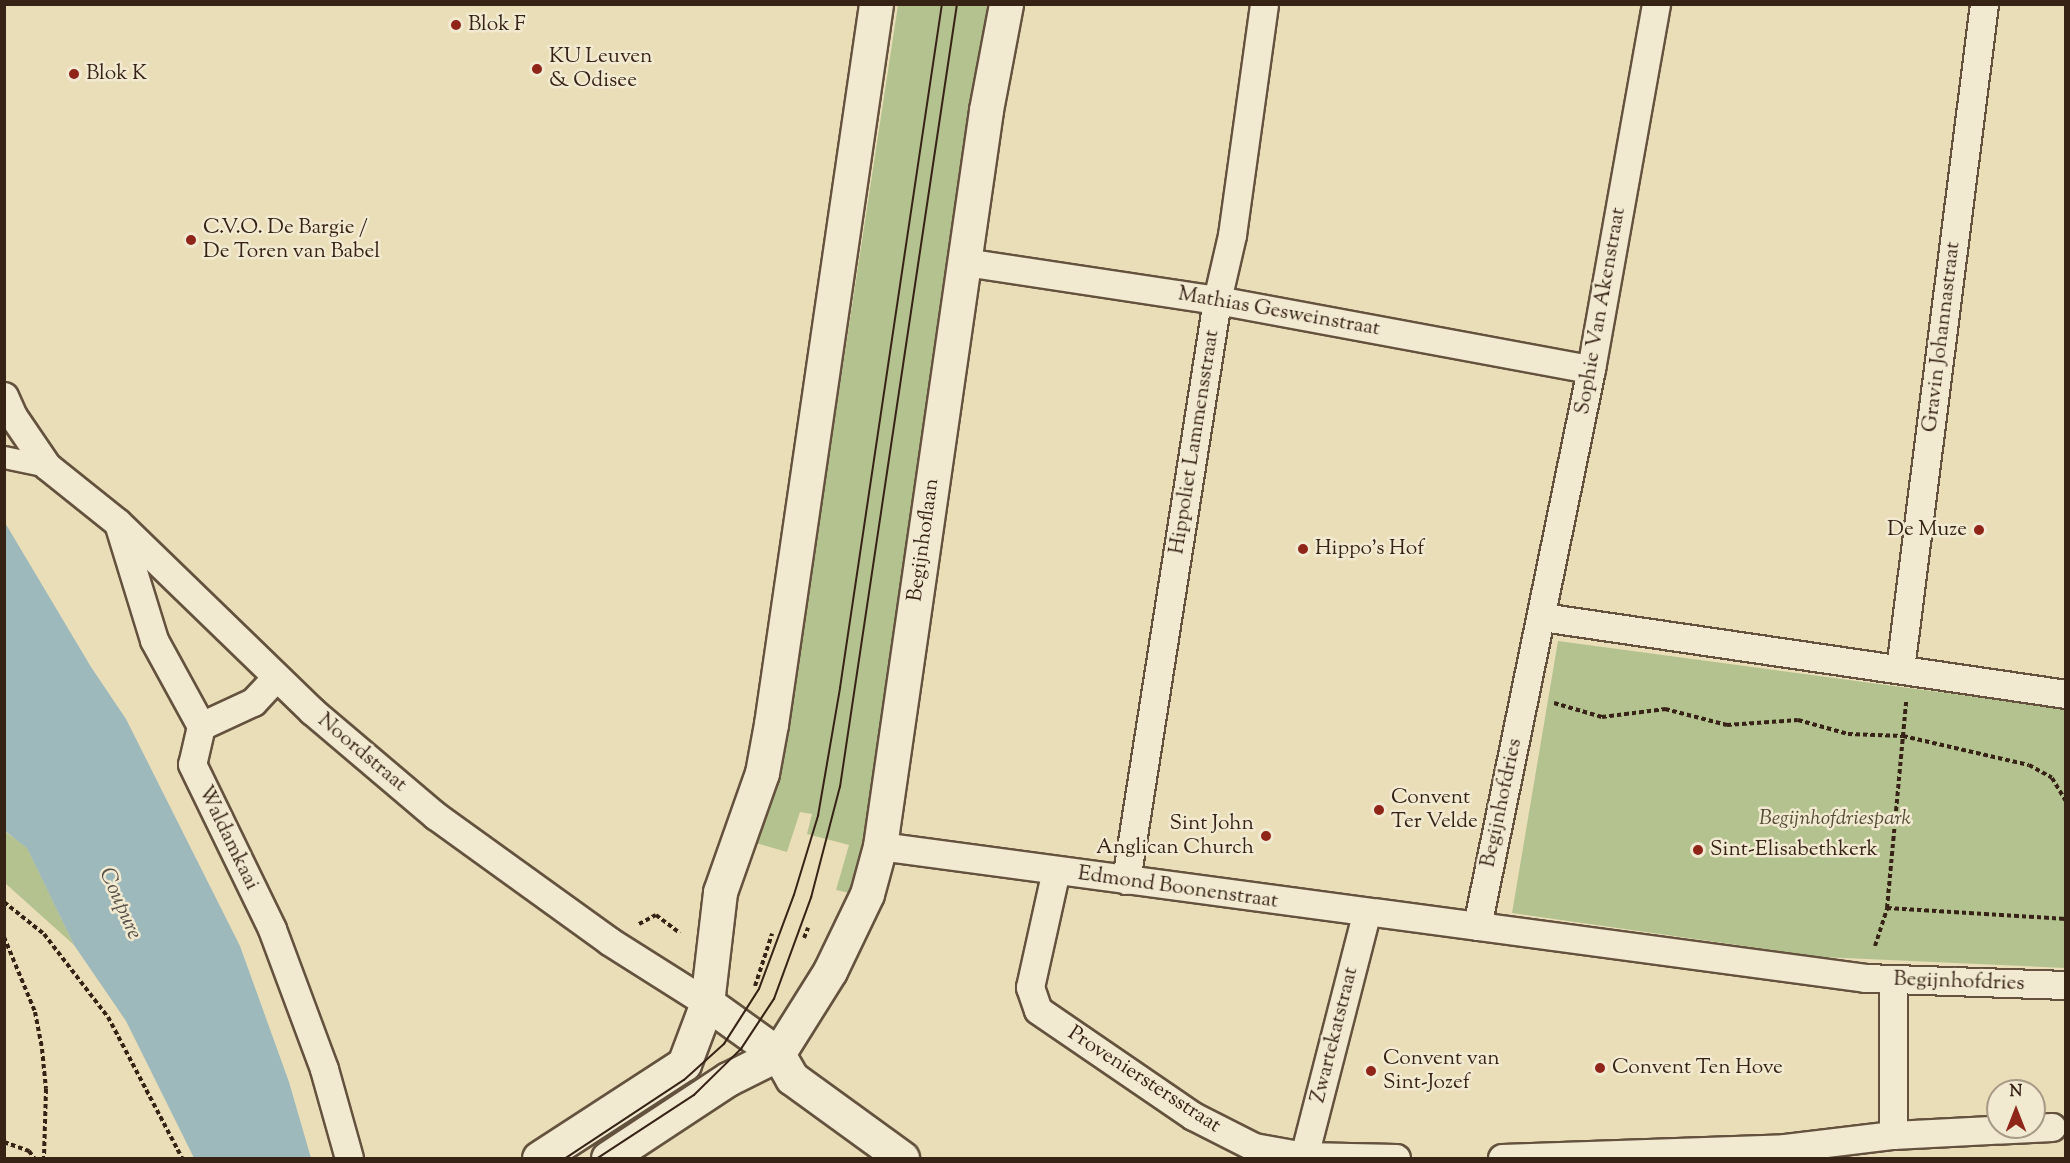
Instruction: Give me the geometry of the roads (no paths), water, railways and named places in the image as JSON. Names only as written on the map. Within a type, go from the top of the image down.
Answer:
[{"type":"main road","points":[[539,1158],[684,1064],[707,1003],[710,955],[720,892],[762,773],[771,724],[876,4]]},
{"type":"main road","name":"Begijnhoflaan","points":[[778,1054],[830,971],[867,894],[880,846],[986,110],[1006,4]]},
{"type":"main road","points":[[707,1003],[778,1054],[792,1078],[902,1158]]},
{"type":"main road","points":[[608,1158],[728,1079],[778,1054]]},
{"type":"street","name":"Hippoliet Lammensstraat","points":[[1126,880],[1217,300],[1232,234],[1264,4]]},
{"type":"street","name":"Sophie Van Akenstraat","points":[[1542,617],[1591,369],[1656,4]]},
{"type":"street","name":"Gravin Johannastraat","points":[[1900,669],[1984,4]]},
{"type":"street","name":"Mathias Gesweinstraat","points":[[965,262],[1217,300],[1591,369]]},
{"type":"street","name":"Noordstraat","points":[[4,396],[13,416],[46,466],[117,522],[276,677],[436,816],[609,941],[707,1003]]},
{"type":"street","points":[[4,457],[46,466]]},
{"type":"street","points":[[117,522],[154,640],[201,726],[253,702],[276,677]]},
{"type":"street","points":[[1542,617],[2066,694]]},
{"type":"street","name":"Begijnhofdries","points":[[1542,617],[1477,926],[1864,978],[2066,985]]},
{"type":"street","name":"Waldamkaai","points":[[201,726],[192,764],[272,929],[324,1069],[349,1158]]},
{"type":"street","name":"Edmond Boonenstraat","points":[[880,846],[1366,914],[1477,926]]},
{"type":"street","name":"Provenierstersstraat","points":[[1056,870],[1030,987],[1038,1010],[1193,1116],[1254,1147],[1304,1156],[1396,1158]]},
{"type":"street","name":"Zwartekatstraat","points":[[1304,1156],[1366,914]]},
{"type":"street","points":[[1893,980],[1893,1135]]},
{"type":"street","points":[[1502,1158],[1785,1148],[1893,1135],[2059,1126]]},
{"type":"water","name":"Coupure","points":[[4,521],[91,667],[126,719],[240,946],[289,1082],[311,1158],[194,1158],[126,1021],[74,945],[27,848],[5,831]]},
{"type":"tram line","points":[[566,1158],[684,1080],[724,1044],[759,989],[794,895],[818,816],[840,688],[942,4]]},
{"type":"tram line","points":[[598,1158],[694,1095],[741,1049],[774,999],[811,898],[840,787],[957,4]]},
{"type":"place","name":"Blok F","points":[[456,25]]},
{"type":"place","name":"KU Leuven & Odisee","points":[[537,69]]},
{"type":"place","name":"Blok K","points":[[74,74]]},
{"type":"place","name":"C.V.O. De Bargie / De Toren van Babel","points":[[191,240]]},
{"type":"place","name":"De Muze","points":[[1979,530]]},
{"type":"place","name":"Hippo's Hof","points":[[1303,549]]},
{"type":"place","name":"Convent Ter Velde","points":[[1379,810]]},
{"type":"place","name":"Sint John Anglican Church","points":[[1266,836]]},
{"type":"place","name":"Sint-Elisabethkerk","points":[[1698,850]]},
{"type":"place","name":"Convent Ten Hove","points":[[1600,1068]]},
{"type":"place","name":"Convent van Sint-Jozef","points":[[1371,1071]]},
{"type":"park label","name":"Begijnhofdriespark","points":[[1835,819]]}]
